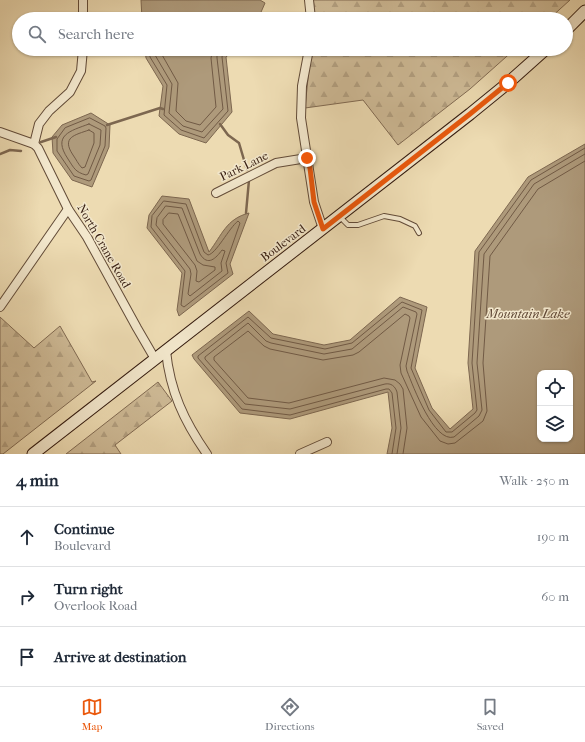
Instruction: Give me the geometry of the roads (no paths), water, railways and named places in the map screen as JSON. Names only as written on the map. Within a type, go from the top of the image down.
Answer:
[{"type":"main road","points":[[573,23],[585,11]]},
{"type":"main road","name":"Boulevard","points":[[33,454],[470,114],[538,56]]},
{"type":"street","points":[[83,0],[83,12]]},
{"type":"street","points":[[309,0],[310,12]]},
{"type":"street","points":[[0,132],[34,144],[39,124],[49,111],[70,92],[81,71],[82,56]]},
{"type":"street","points":[[308,56],[302,86],[301,118],[310,168],[314,202],[323,229]]},
{"type":"street","name":"North Crane Road","points":[[34,144],[38,148],[68,209],[87,238],[155,359]]},
{"type":"street","name":"Park Lane","points":[[216,193],[276,163],[307,158]]},
{"type":"street","points":[[0,307],[68,209]]},
{"type":"street","points":[[166,351],[172,387],[177,401],[186,420],[207,454]]},
{"type":"street","points":[[300,454],[327,442]]},
{"type":"lane","points":[[339,216],[348,225],[358,225],[384,216],[400,219],[415,226],[419,233]]},
{"type":"water","points":[[141,0],[260,0],[265,3],[261,12],[142,12]]},
{"type":"water","points":[[146,56],[227,56],[226,57],[232,112],[206,143],[179,134],[159,116],[163,86]]},
{"type":"water","points":[[91,113],[110,125],[109,147],[92,187],[72,180],[53,153],[52,137],[62,125]]},
{"type":"water","name":"Mountain Lake","points":[[585,144],[585,454],[387,454],[392,428],[388,392],[290,419],[240,413],[192,355],[249,311],[273,334],[324,345],[350,340],[400,297],[427,307],[415,368],[432,408],[450,429],[473,409],[468,363],[475,251],[528,177]]},
{"type":"water","points":[[162,196],[189,199],[209,252],[230,223],[235,219],[249,213],[230,264],[233,274],[179,316],[177,310],[182,273],[147,228],[149,215]]},
{"type":"waterway","points":[[107,125],[160,108],[163,109]]},
{"type":"waterway","points":[[220,124],[228,135],[239,143],[247,170]]},
{"type":"waterway","points":[[41,142],[56,137]]},
{"type":"waterway","points":[[0,154],[10,150],[21,151]]},
{"type":"waterway","points":[[246,213],[249,180]]}]
